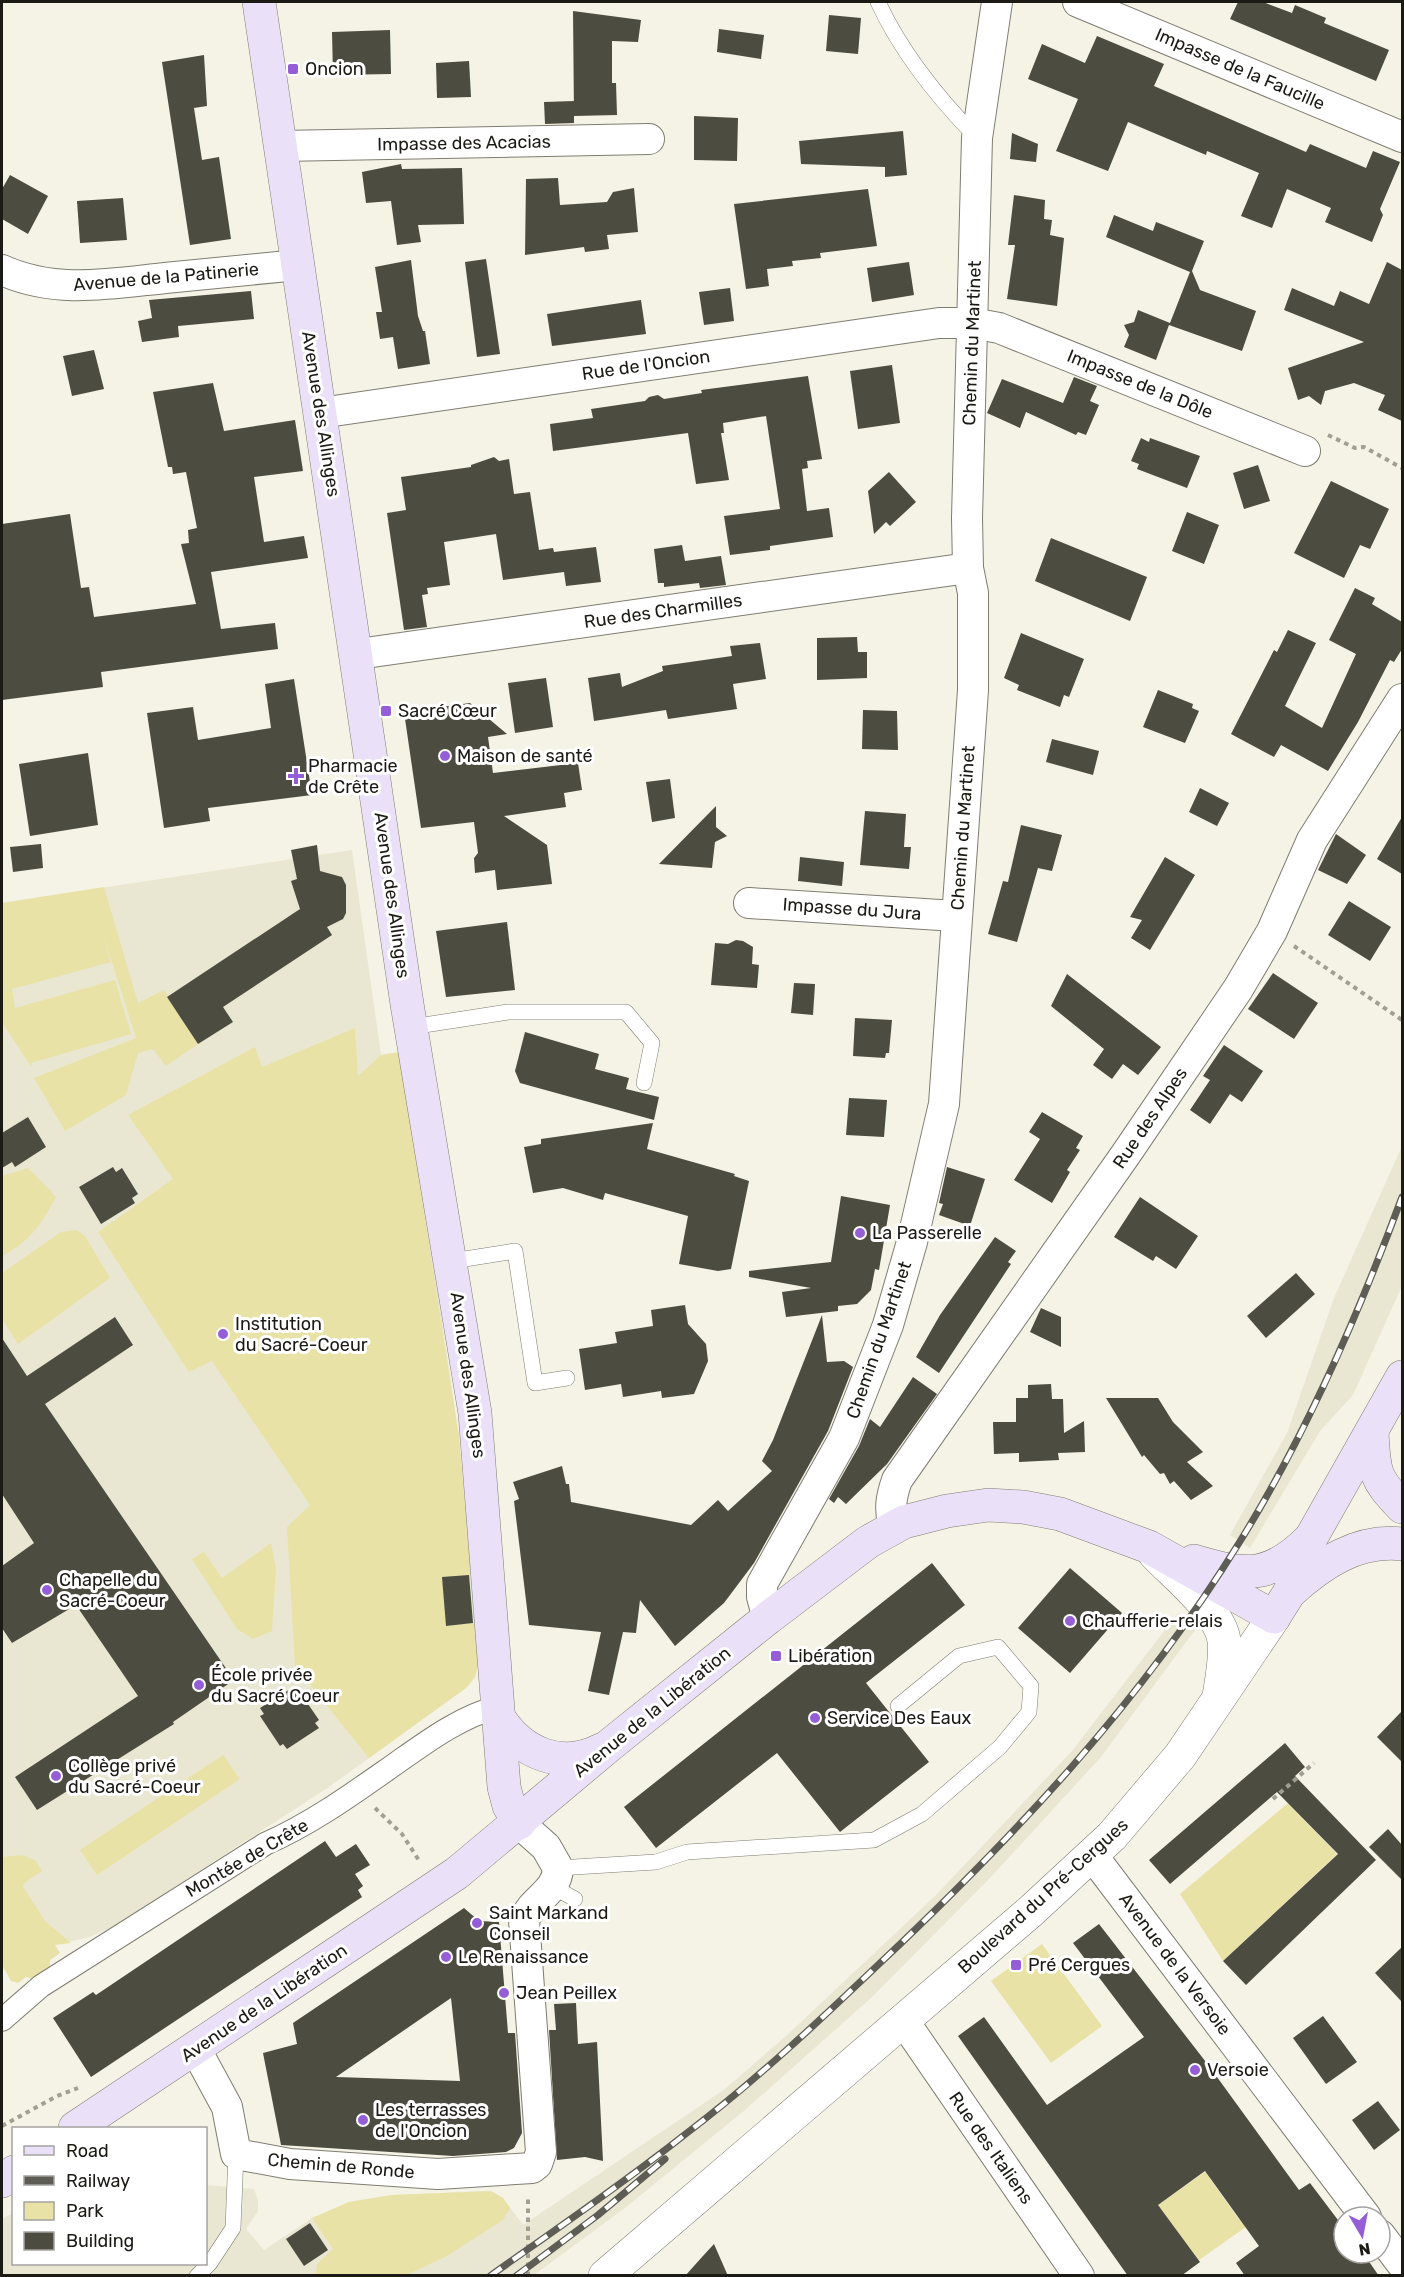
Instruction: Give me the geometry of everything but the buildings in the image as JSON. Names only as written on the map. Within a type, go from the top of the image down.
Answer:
[{"type":"main road","name":"Avenue des Allinges","points":[[259,2],[358,654],[411,1027],[452,1260],[478,1434],[506,1797],[519,1823]]},
{"type":"main road","name":"Boulevard du Pré-Cergues","points":[[1282,1605],[1311,1538],[1402,1377]]},
{"type":"main road","points":[[1372,1432],[1374,1462],[1378,1479],[1402,1507]]},
{"type":"main road","name":"Avenue de la Libération","points":[[76,2127],[435,1888],[519,1823],[610,1744],[768,1618],[849,1556],[894,1527],[947,1511],[1006,1505],[1060,1514],[1149,1547],[1282,1605]]},
{"type":"main road","points":[[1149,1547],[1230,1571],[1242,1572],[1283,1562],[1311,1538]]},
{"type":"main road","points":[[1282,1605],[1318,1569],[1350,1551],[1378,1543],[1402,1544]]},
{"type":"main road","points":[[499,1712],[510,1734],[524,1746],[549,1757],[577,1758],[594,1753],[610,1744]]},
{"type":"street","name":"Chemin du Martinet","points":[[768,1618],[762,1597],[762,1584],[844,1438],[888,1325],[912,1242],[944,1104],[949,1066],[956,916],[972,690],[973,593],[968,568],[977,138],[997,2]]},
{"type":"street","name":"Impasse de la Faucille","points":[[1078,2],[1402,137]]},
{"type":"street","name":"Impasse des Acacias","points":[[280,146],[649,139]]},
{"type":"street","name":"Avenue de la Patinerie","points":[[2,270],[39,283],[76,286],[298,265]]},
{"type":"street","name":"Rue de l'Oncion","points":[[320,413],[939,323],[972,323]]},
{"type":"street","name":"Impasse de la Dôle","points":[[972,323],[999,328],[1313,441]]},
{"type":"street","name":"Rue des Charmilles","points":[[358,654],[968,568]]},
{"type":"street","name":"Rue des Alpes","points":[[894,1527],[890,1506],[897,1480],[1126,1154],[1238,989],[1281,937],[1312,840],[1402,699]]},
{"type":"street","name":"Impasse du Jura","points":[[749,903],[956,916]]},
{"type":"street","points":[[1149,1547],[1207,1608],[1220,1627],[1224,1665],[1218,1703]]},
{"type":"street","name":"Boulevard du Pré-Cergues","points":[[605,2276],[763,2138],[1031,1911],[1092,1855],[1131,1815],[1165,1775],[1218,1703],[1282,1605]]},
{"type":"street","name":"Montée de Crête","points":[[2,2020],[41,1986],[265,1844],[302,1828],[417,1749],[477,1712],[499,1712]]},
{"type":"street","name":"Avenue des Allinges","points":[[519,1823],[546,1847],[562,1885]]},
{"type":"street","name":"Avenue de la Versoie","points":[[1092,1855],[1357,2205]]},
{"type":"street","points":[[526,2170],[537,2164],[541,2152],[524,1920],[536,1901],[562,1885]]},
{"type":"street","name":"Rue des Italiens","points":[[903,2020],[1079,2276]]},
{"type":"street","points":[[195,2048],[227,2107],[236,2154]]},
{"type":"street","name":"Chemin de Ronde","points":[[236,2154],[290,2164],[370,2170],[449,2174],[526,2170]]},
{"type":"street","name":"Boulevard du Pré-Cergues","points":[[636,2276],[664,2226]]},
{"type":"street","points":[[1392,2251],[1402,2264]]},
{"type":"lane","points":[[878,2],[901,42],[949,110],[977,138]]},
{"type":"lane","points":[[411,1027],[508,1012],[626,1012],[652,1043],[644,1083]]},
{"type":"lane","points":[[452,1260],[515,1251],[535,1383],[567,1378]]},
{"type":"lane","points":[[562,1885],[687,1852],[874,1840],[922,1814],[1000,1747],[1029,1713],[1031,1686],[998,1647],[959,1656],[898,1706]]},
{"type":"lane","points":[[197,2276],[210,2263],[233,2228],[236,2154]]},
{"type":"path","points":[[1313,441],[1364,447],[1402,468]]},
{"type":"path","points":[[1281,937],[1402,1020]]},
{"type":"path","points":[[1274,1799],[1314,1763]]},
{"type":"path","points":[[356,1791],[402,1834],[435,1888]]},
{"type":"path","points":[[526,2170],[530,2215],[528,2276]]},
{"type":"shaded area","name":"Institution du Sacré-Coeur","points":[[352,850],[381,1055],[399,1052],[429,1232],[459,1437],[478,1664],[476,1677],[466,1688],[329,1787],[114,1926],[90,1937],[54,1945],[2,1929],[2,903]]},
{"type":"shaded area","points":[[1402,1146],[1402,1286],[1353,1395],[1320,1431],[1250,1548],[1230,1535],[1287,1433],[1334,1298]]},
{"type":"shaded area","points":[[1178,1613],[1198,1626],[1101,1757],[990,1878],[871,1998],[745,2110],[625,2208],[534,2275],[2,2276],[2,2219],[12,2214],[12,2265],[207,2265],[207,2185],[254,2189],[258,2200],[258,2211],[246,2229],[264,2250],[312,2218],[349,2202],[392,2195],[491,2191],[503,2198],[523,2225],[725,2089],[786,2036],[936,1895],[1072,1751]]},
{"type":"green space","points":[[104,887],[138,1003],[164,990],[198,1044],[166,1066],[153,1049],[138,1053],[126,1095],[65,1131],[34,1078],[136,1038],[103,934],[111,962],[12,989],[15,1008],[115,980],[131,1034],[31,1063],[32,1068],[2,1022],[2,903]]},
{"type":"green space","points":[[355,1028],[358,1076],[381,1055],[399,1052],[459,1437],[471,1575],[442,1578],[446,1626],[475,1623],[478,1658],[476,1673],[466,1688],[369,1758],[295,1666],[287,1527],[310,1505],[212,1361],[189,1372],[98,1232],[173,1179],[128,1115],[255,1047],[262,1067]]},
{"type":"green space","points":[[28,1168],[56,1197],[34,1231],[2,1256],[2,1176]]},
{"type":"green space","points":[[77,1230],[85,1236],[110,1278],[18,1344],[2,1319],[2,1273],[61,1232]]},
{"type":"green space","points":[[271,1543],[276,1569],[272,1631],[253,1639],[237,1629],[192,1559],[204,1552],[222,1578]]},
{"type":"green space","points":[[223,1755],[240,1779],[97,1875],[80,1850]]},
{"type":"green space","points":[[1288,1803],[1337,1854],[1223,1961],[1180,1894]]},
{"type":"green space","points":[[22,1855],[35,1860],[42,1871],[24,1883],[23,1887],[45,1921],[71,1943],[55,1945],[60,1953],[50,1960],[50,1970],[35,1980],[26,1977],[18,1983],[11,1981],[2,1965],[2,1857]]},
{"type":"green space","points":[[1042,1944],[1102,2026],[1051,2063],[991,1981]]},
{"type":"green space","points":[[1212,2167],[1210,2179],[1238,2218],[1253,2222],[1199,2260],[1188,2246],[1176,2254],[1158,2205]]},
{"type":"green space","points":[[491,2191],[503,2198],[510,2208],[503,2220],[447,2256],[403,2276],[316,2275],[317,2264],[333,2249],[312,2218],[349,2202],[392,2195]]},
{"type":"railway","points":[[490,2276],[660,2154],[734,2096],[783,2053],[979,1867],[1027,1817],[1117,1713],[1201,1602],[1239,1543],[1287,1460],[1349,1330],[1402,1197]]},
{"type":"railway","points":[[516,2276],[598,2215],[665,2159]]},
{"type":"place","name":"Oncion","points":[[293,69]]},
{"type":"place","name":"Sacré Cœur","points":[[386,711]]},
{"type":"place","name":"Maison de santé","points":[[445,756]]},
{"type":"place","name":"Pharmacie de Crête","points":[[296,776]]},
{"type":"place","name":"La Passerelle","points":[[860,1233]]},
{"type":"place","name":"Institution du Sacré-Coeur","points":[[223,1334]]},
{"type":"place","name":"Chapelle du Sacré-Coeur","points":[[47,1590]]},
{"type":"place","name":"Chaufferie-relais","points":[[1070,1621]]},
{"type":"place","name":"Libération","points":[[776,1656]]},
{"type":"place","name":"École privée du Sacré Coeur","points":[[199,1685]]},
{"type":"place","name":"Service Des Eaux","points":[[815,1718]]},
{"type":"place","name":"Collège privé du Sacré-Coeur","points":[[56,1776]]},
{"type":"place","name":"Saint Markand Conseil","points":[[477,1923]]},
{"type":"place","name":"Le Renaissance","points":[[446,1957]]},
{"type":"place","name":"Pré Cergues","points":[[1016,1965]]},
{"type":"place","name":"Jean Peillex","points":[[504,1993]]},
{"type":"place","name":"Versoie","points":[[1195,2070]]},
{"type":"place","name":"Les terrasses de l'Oncion","points":[[363,2120]]}]
